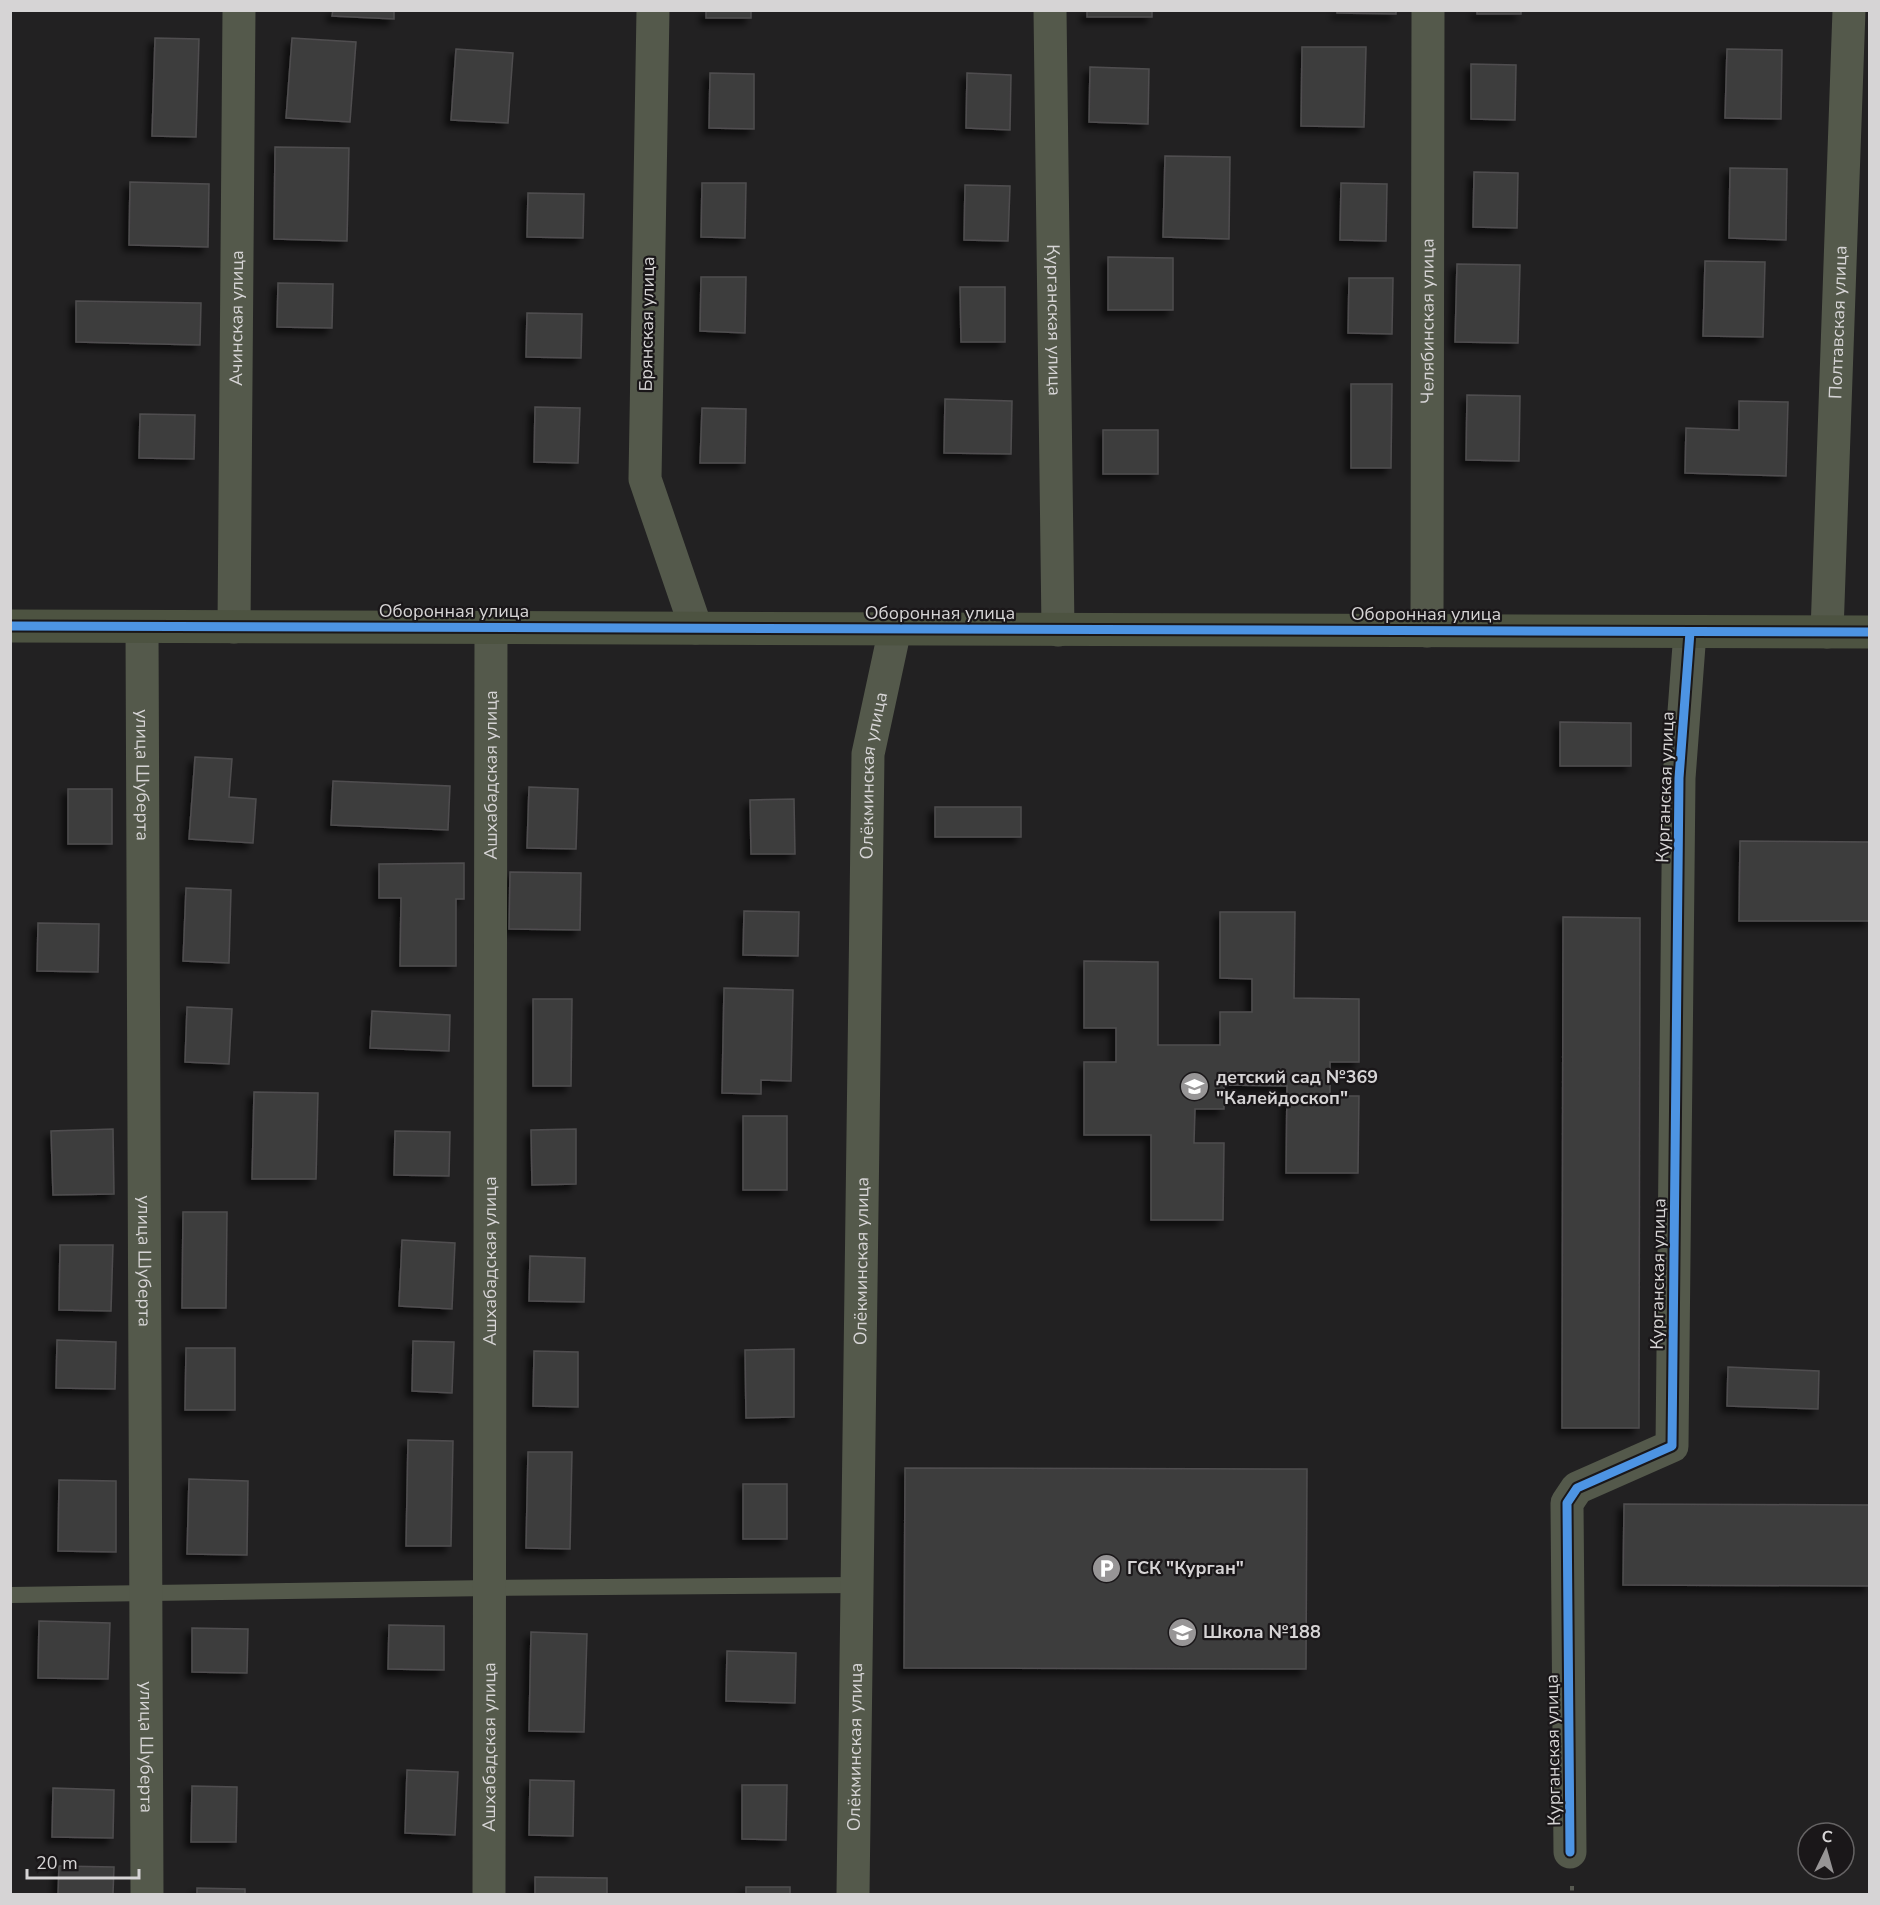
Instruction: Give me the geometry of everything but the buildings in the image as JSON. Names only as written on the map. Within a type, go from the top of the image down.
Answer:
[{"type":"street","name":"Ачинская улица","points":[[234,627],[239,10]]},
{"type":"street","name":"Брянская улица","points":[[653,10],[645,478],[696,628]]},
{"type":"street","name":"Курганская улица","points":[[1050,10],[1058,630]]},
{"type":"street","name":"Челябинская улица","points":[[1427,631],[1428,10]]},
{"type":"street","name":"Полтавская улица","points":[[1827,632],[1850,10]]},
{"type":"street","name":"Оборонная улица","points":[[10,626],[1869,632]]},
{"type":"street","name":"улица Шуберта","points":[[142,627],[147,1894]]},
{"type":"street","name":"Ашхабадская улица","points":[[489,1894],[491,628]]},
{"type":"street","name":"Олёкминская улица","points":[[853,1894],[868,754],[895,629]]},
{"type":"street","name":"Курганская улица","points":[[1570,1852],[1567,1503],[1577,1488],[1672,1446],[1680,778],[1690,632]]},
{"type":"lane","points":[[10,1595],[858,1585]]},
{"type":"cycle path","points":[[10,626],[1870,632]]},
{"type":"cycle path","points":[[1570,1852],[1567,1503],[1577,1488],[1672,1446],[1679,778],[1690,632]]},
{"type":"place","name":"детский сад №369 \"Калейдоскоп\"","points":[[1195,1087]]},
{"type":"place","name":"ГСК \"Курган\"","points":[[1106,1568]]},
{"type":"place","name":"Школа №188","points":[[1182,1632]]}]
